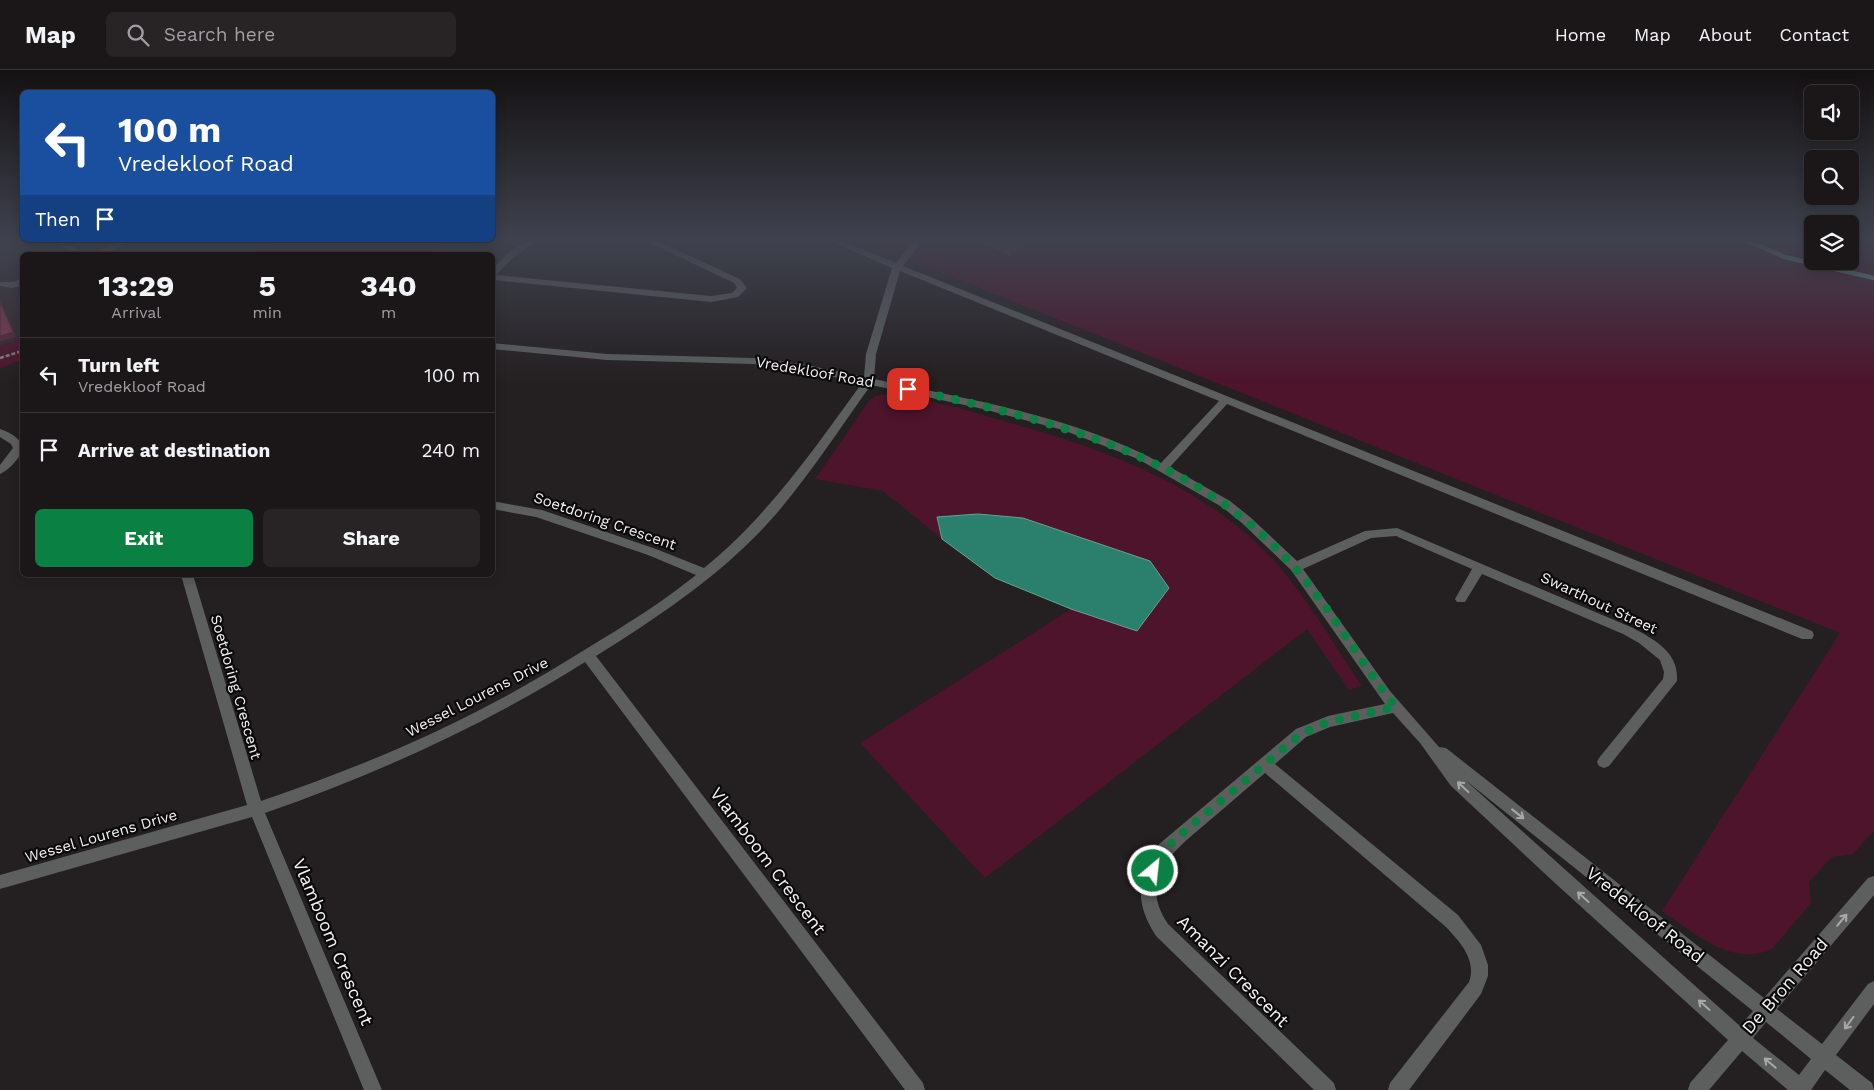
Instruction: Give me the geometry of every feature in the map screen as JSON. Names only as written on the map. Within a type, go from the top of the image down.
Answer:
[{"type":"street","points":[[612,289],[711,299],[735,295],[741,289]]},
{"type":"street","points":[[869,381],[871,354],[890,289]]},
{"type":"street","points":[[948,289],[1806,634]]},
{"type":"street","name":"Vredekloof Road","points":[[495,346],[607,357],[780,364],[869,381],[984,406],[1067,428],[1121,448],[1163,468],[1212,495],[1236,512],[1271,542],[1295,567],[1396,707],[1425,739],[1456,781],[1562,879],[1800,1090]]},
{"type":"street","name":"Wessel Lourens Drive","points":[[0,882],[256,809],[320,787],[440,736],[495,709],[588,656],[642,620],[705,574],[746,538],[792,487],[869,381]]},
{"type":"street","points":[[1163,468],[1226,399]]},
{"type":"street","points":[[0,432],[15,442],[18,448],[8,464],[0,470]]},
{"type":"street","name":"Soetdoring Crescent","points":[[495,505],[538,512],[652,552],[705,574]]},
{"type":"street","name":"Swarthout Street","points":[[1295,567],[1369,534],[1397,532],[1628,631],[1658,649],[1668,661],[1672,673],[1670,681],[1604,762]]},
{"type":"street","points":[[1461,599],[1480,567]]},
{"type":"street","name":"Soetdoring Crescent","points":[[188,577],[256,809]]},
{"type":"street","name":"Vlamboom Crescent","points":[[588,656],[916,1090]]},
{"type":"street","name":"Amanzi Crescent","points":[[1327,1090],[1162,930],[1150,912],[1147,899],[1156,860],[1164,850],[1301,734],[1314,727],[1396,707]]},
{"type":"street","name":"Vredekloof Road","points":[[1425,739],[1865,1090]]},
{"type":"street","points":[[1265,764],[1452,921],[1470,942],[1478,959],[1480,973],[1475,988],[1397,1090]]},
{"type":"street","name":"Vlamboom Crescent","points":[[256,809],[373,1090]]},
{"type":"street","name":"De Bron Road","points":[[1697,1090],[1874,883]]},
{"type":"street","points":[[1800,1090],[1874,990]]},
{"type":"path","points":[[0,358],[20,352]]},
{"type":"shaded area","points":[[0,289],[20,289],[20,340],[0,346]]},
{"type":"shaded area","points":[[982,289],[1874,289],[1874,831],[1853,854],[1832,857],[1809,882],[1811,903],[1772,949],[1757,954],[1742,954],[1728,951],[1700,937],[1662,911],[1840,633]]},
{"type":"shaded area","points":[[20,340],[20,361],[0,368],[0,346]]},
{"type":"shaded area","points":[[886,394],[915,398],[958,408],[1076,443],[1150,473],[1185,491],[1218,512],[1250,537],[1278,565],[1312,609],[1362,686],[1349,690],[1307,629],[985,878],[860,743],[1071,609],[1137,631],[937,518],[942,539],[883,491],[815,479],[869,401],[875,396]]},
{"type":"shaded area","points":[[978,514],[1023,518],[1150,561],[1169,588],[1137,631],[1071,609],[995,578],[942,539],[937,517]]},
{"type":"building","points":[[0,302],[13,332],[0,336]]},
{"type":"route","points":[[908,389],[984,406],[1067,428],[1132,453],[1163,468],[1226,504],[1259,531],[1295,567],[1385,695],[1396,707],[1328,722],[1301,734],[1283,747],[1174,840],[1156,860],[1153,871]]}]
